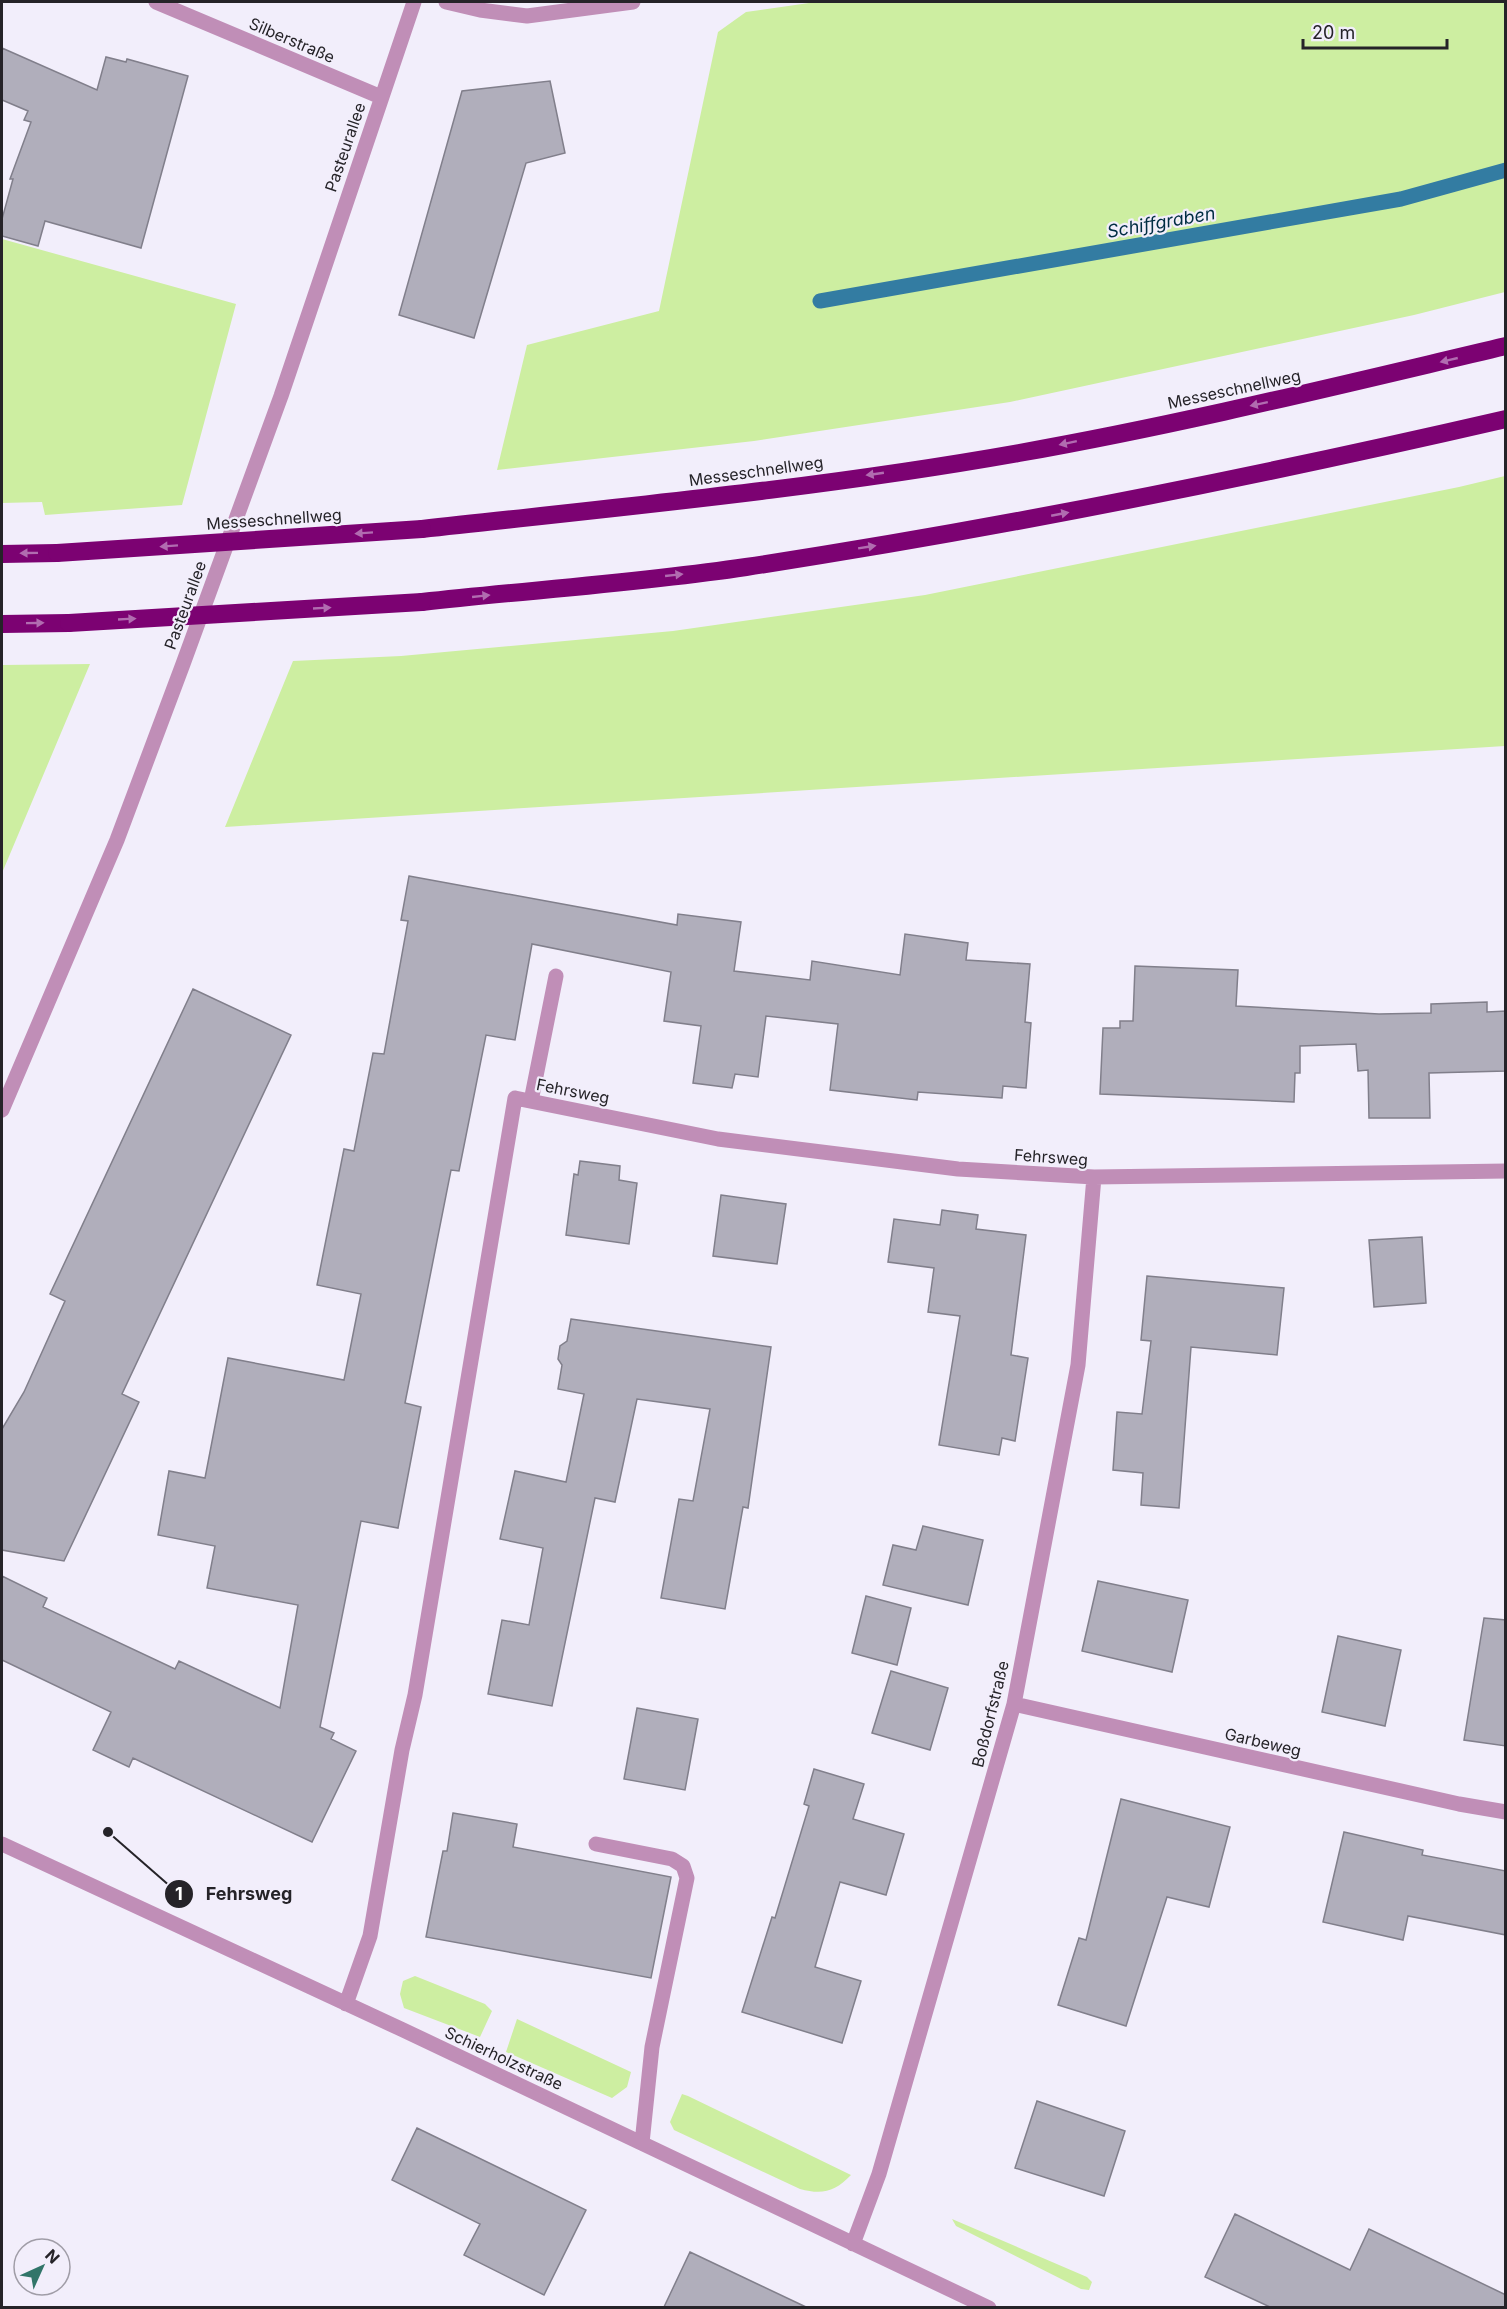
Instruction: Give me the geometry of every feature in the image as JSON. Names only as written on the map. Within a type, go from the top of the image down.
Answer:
[{"type":"highway","name":"Messeschnellweg","points":[[2,554],[57,553],[422,529],[736,494],[1019,453],[1283,399],[1506,346]]},
{"type":"highway","points":[[2,624],[69,623],[422,602],[744,567],[1033,519],[1304,465],[1506,419]]},
{"type":"street","name":"Silberstraße","points":[[156,2],[381,97]]},
{"type":"street","name":"Pasteurallee","points":[[2,1110],[121,829],[281,396],[414,2]]},
{"type":"street","points":[[446,2],[480,10],[527,16],[633,2]]},
{"type":"street","points":[[531,1101],[556,976]]},
{"type":"street","name":"Fehrsweg","points":[[346,2004],[370,1936],[402,1750],[415,1695],[515,1098],[718,1139],[958,1168],[1094,1178],[1506,1172]]},
{"type":"street","name":"Boßdorfstraße","points":[[853,2244],[879,2174],[1014,1704],[1078,1365],[1094,1178]]},
{"type":"street","name":"Garbeweg","points":[[1014,1704],[1447,1802],[1506,1812]]},
{"type":"street","name":"Schierholzstraße","points":[[2,1844],[989,2307]]},
{"type":"street","points":[[596,1844],[672,1859],[683,1866],[687,1878],[652,2047],[642,2143]]},
{"type":"green space","points":[[816,2],[1505,2],[1505,292],[1414,315],[1010,402],[754,441],[497,470],[527,345],[659,311],[718,32],[746,12]]},
{"type":"green space","points":[[2,239],[236,304],[182,505],[45,515],[42,502],[2,503]]},
{"type":"green space","points":[[1505,476],[1505,746],[225,827],[293,661],[401,656],[673,631],[925,595]]},
{"type":"green space","points":[[90,664],[2,873],[2,665]]},
{"type":"green space","points":[[415,1976],[485,2004],[492,2011],[480,2037],[404,2008],[400,1994],[403,1981]]},
{"type":"green space","points":[[517,2019],[631,2072],[627,2087],[612,2098],[506,2052]]},
{"type":"green space","points":[[682,2094],[851,2175],[828,2191],[815,2192],[800,2189],[674,2130],[670,2122]]},
{"type":"green space","points":[[952,2219],[1087,2277],[1092,2282],[1089,2290],[1081,2289],[956,2226]]},
{"type":"building","points":[[2,48],[97,90],[106,57],[126,62],[127,59],[188,76],[141,248],[45,221],[38,246],[2,236],[2,219],[13,179],[10,179],[31,122],[24,120],[28,111],[2,100]]},
{"type":"building","points":[[550,81],[565,153],[526,163],[474,338],[399,315],[462,91]]},
{"type":"building","points":[[409,876],[677,925],[678,914],[741,922],[734,971],[810,980],[812,961],[900,975],[905,934],[968,943],[966,960],[1030,964],[1025,1022],[1031,1023],[1026,1088],[1003,1086],[1002,1098],[918,1092],[917,1100],[830,1090],[838,1024],[766,1016],[758,1077],[735,1074],[732,1088],[693,1083],[701,1026],[664,1021],[671,972],[532,944],[515,1040],[486,1035],[459,1171],[451,1170],[405,1403],[421,1407],[398,1528],[361,1521],[320,1727],[334,1733],[331,1739],[356,1751],[312,1842],[133,1758],[129,1767],[93,1750],[111,1712],[2,1660],[2,1576],[47,1598],[43,1607],[175,1669],[179,1661],[280,1708],[298,1605],[207,1588],[215,1546],[158,1535],[169,1471],[205,1478],[228,1358],[344,1380],[361,1294],[317,1285],[344,1149],[354,1151],[373,1053],[384,1054],[408,921],[401,920]]},
{"type":"building","points":[[1135,966],[1238,970],[1236,1006],[1379,1014],[1431,1013],[1431,1004],[1487,1002],[1487,1012],[1506,1011],[1506,1071],[1429,1073],[1430,1118],[1369,1118],[1368,1070],[1358,1071],[1356,1044],[1300,1046],[1300,1073],[1295,1073],[1294,1102],[1100,1094],[1103,1028],[1120,1028],[1120,1021],[1133,1021]]},
{"type":"building","points":[[193,989],[291,1035],[122,1394],[139,1402],[64,1561],[2,1550],[2,1429],[24,1392],[65,1301],[50,1294]]},
{"type":"building","points":[[580,1161],[620,1166],[619,1180],[637,1183],[629,1244],[566,1235],[574,1174],[578,1175]]},
{"type":"building","points":[[721,1195],[786,1204],[777,1264],[713,1256]]},
{"type":"building","points":[[942,1210],[978,1215],[976,1229],[1026,1235],[1011,1355],[1028,1358],[1015,1441],[1002,1438],[999,1455],[939,1445],[960,1316],[928,1312],[934,1268],[888,1262],[894,1219],[940,1225]]},
{"type":"building","points":[[1422,1237],[1426,1303],[1374,1307],[1369,1240]]},
{"type":"building","points":[[1147,1276],[1284,1288],[1277,1355],[1191,1347],[1179,1508],[1141,1505],[1143,1473],[1113,1470],[1117,1412],[1142,1414],[1151,1341],[1141,1340]]},
{"type":"building","points":[[571,1319],[771,1347],[748,1508],[743,1507],[725,1609],[661,1598],[679,1499],[693,1501],[710,1409],[637,1399],[615,1502],[595,1498],[552,1706],[488,1694],[502,1620],[529,1625],[543,1548],[500,1539],[515,1471],[566,1482],[584,1394],[558,1389],[562,1365],[558,1359],[560,1346],[567,1341]]},
{"type":"building","points":[[923,1526],[983,1540],[968,1605],[883,1585],[893,1545],[916,1550]]},
{"type":"building","points":[[1098,1581],[1188,1600],[1172,1672],[1082,1651]]},
{"type":"building","points":[[866,1596],[911,1608],[897,1665],[852,1653]]},
{"type":"building","points":[[1484,1618],[1506,1620],[1506,1746],[1464,1740]]},
{"type":"building","points":[[1338,1636],[1401,1650],[1385,1726],[1322,1712]]},
{"type":"building","points":[[891,1671],[948,1688],[930,1750],[872,1733]]},
{"type":"building","points":[[637,1708],[698,1719],[685,1790],[624,1779]]},
{"type":"building","points":[[814,1769],[864,1784],[853,1819],[904,1834],[886,1895],[840,1882],[815,1967],[861,1981],[842,2043],[742,2012],[772,1917],[775,1918],[809,1806],[804,1804]]},
{"type":"building","points":[[1121,1799],[1230,1827],[1209,1907],[1167,1897],[1126,2026],[1058,2005],[1079,1938],[1086,1940]]},
{"type":"building","points":[[453,1813],[517,1824],[513,1847],[671,1877],[651,1978],[426,1937],[443,1851],[447,1851]]},
{"type":"building","points":[[1344,1832],[1423,1850],[1422,1855],[1506,1871],[1506,1935],[1408,1916],[1403,1940],[1323,1922]]},
{"type":"building","points":[[1037,2101],[1125,2131],[1104,2196],[1015,2168]]},
{"type":"building","points":[[417,2128],[586,2210],[544,2295],[464,2255],[480,2224],[392,2180]]},
{"type":"building","points":[[1235,2214],[1350,2270],[1369,2229],[1506,2295],[1506,2307],[1270,2307],[1205,2277]]},
{"type":"building","points":[[690,2252],[806,2307],[664,2307]]},
{"type":"waterway","name":"Schiffgraben","points":[[820,301],[1401,199],[1506,170]]},
{"type":"place","name":"Fehrsweg","points":[[108,1832]]}]
